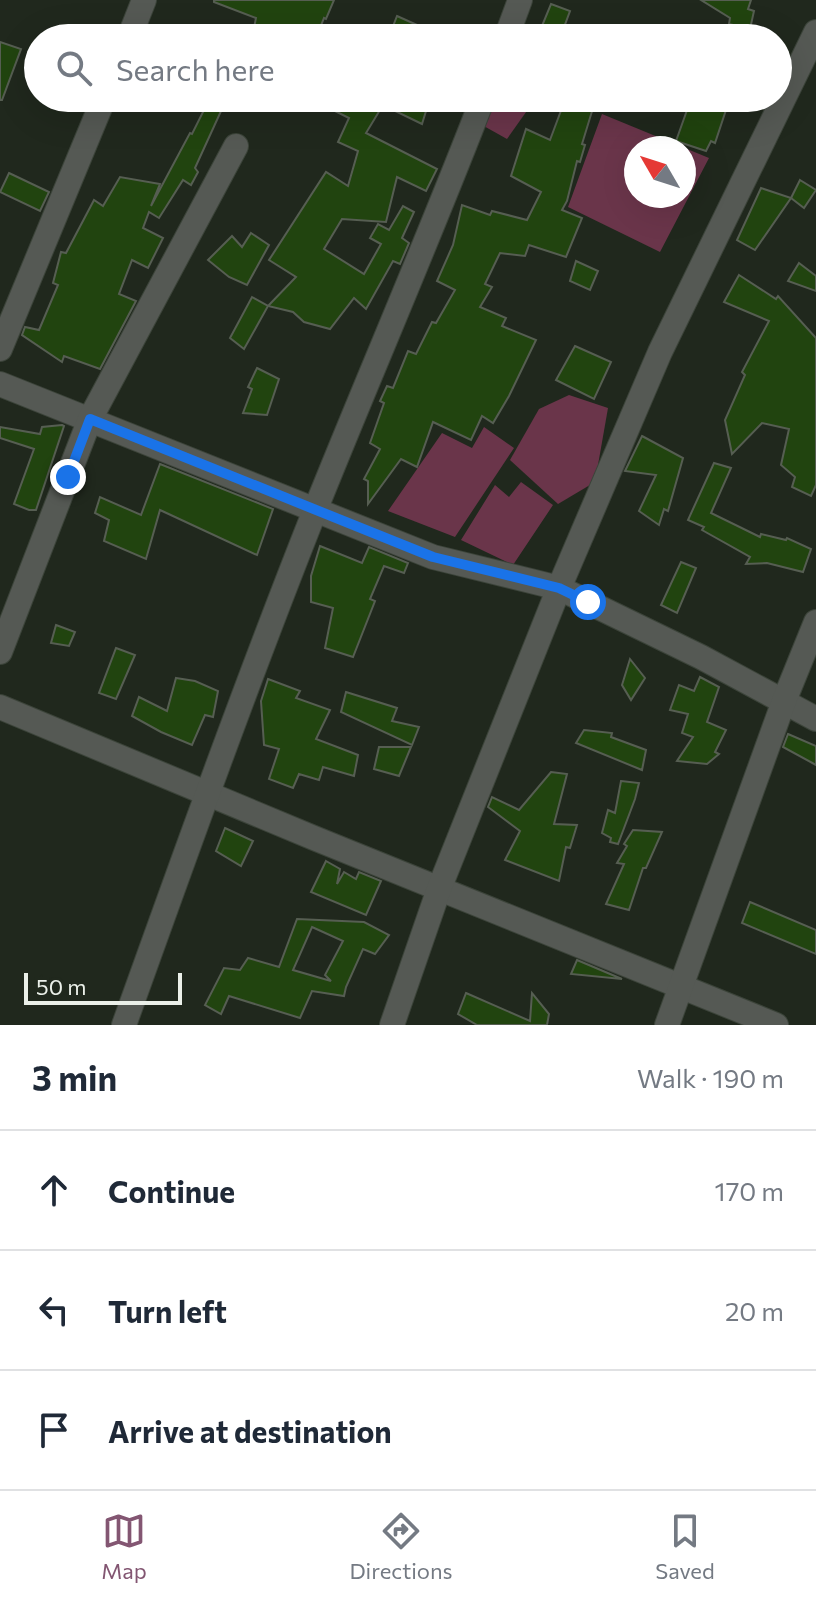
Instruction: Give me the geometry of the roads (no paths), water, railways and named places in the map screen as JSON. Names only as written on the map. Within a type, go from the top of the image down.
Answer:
[{"type":"street","points":[[135,24],[144,0]]},
{"type":"street","points":[[511,24],[520,0]]},
{"type":"street","points":[[792,81],[816,32]]},
{"type":"street","points":[[0,349],[98,112]]},
{"type":"street","points":[[124,1025],[207,793],[316,510],[477,112]]},
{"type":"street","points":[[392,1025],[439,889],[559,588],[660,352],[777,112]]},
{"type":"street","points":[[0,652],[90,419],[236,146]]},
{"type":"street","points":[[0,384],[433,557],[559,588],[701,657],[816,719]]},
{"type":"street","points":[[667,1025],[784,701],[816,622]]},
{"type":"street","points":[[0,707],[776,1025]]}]
